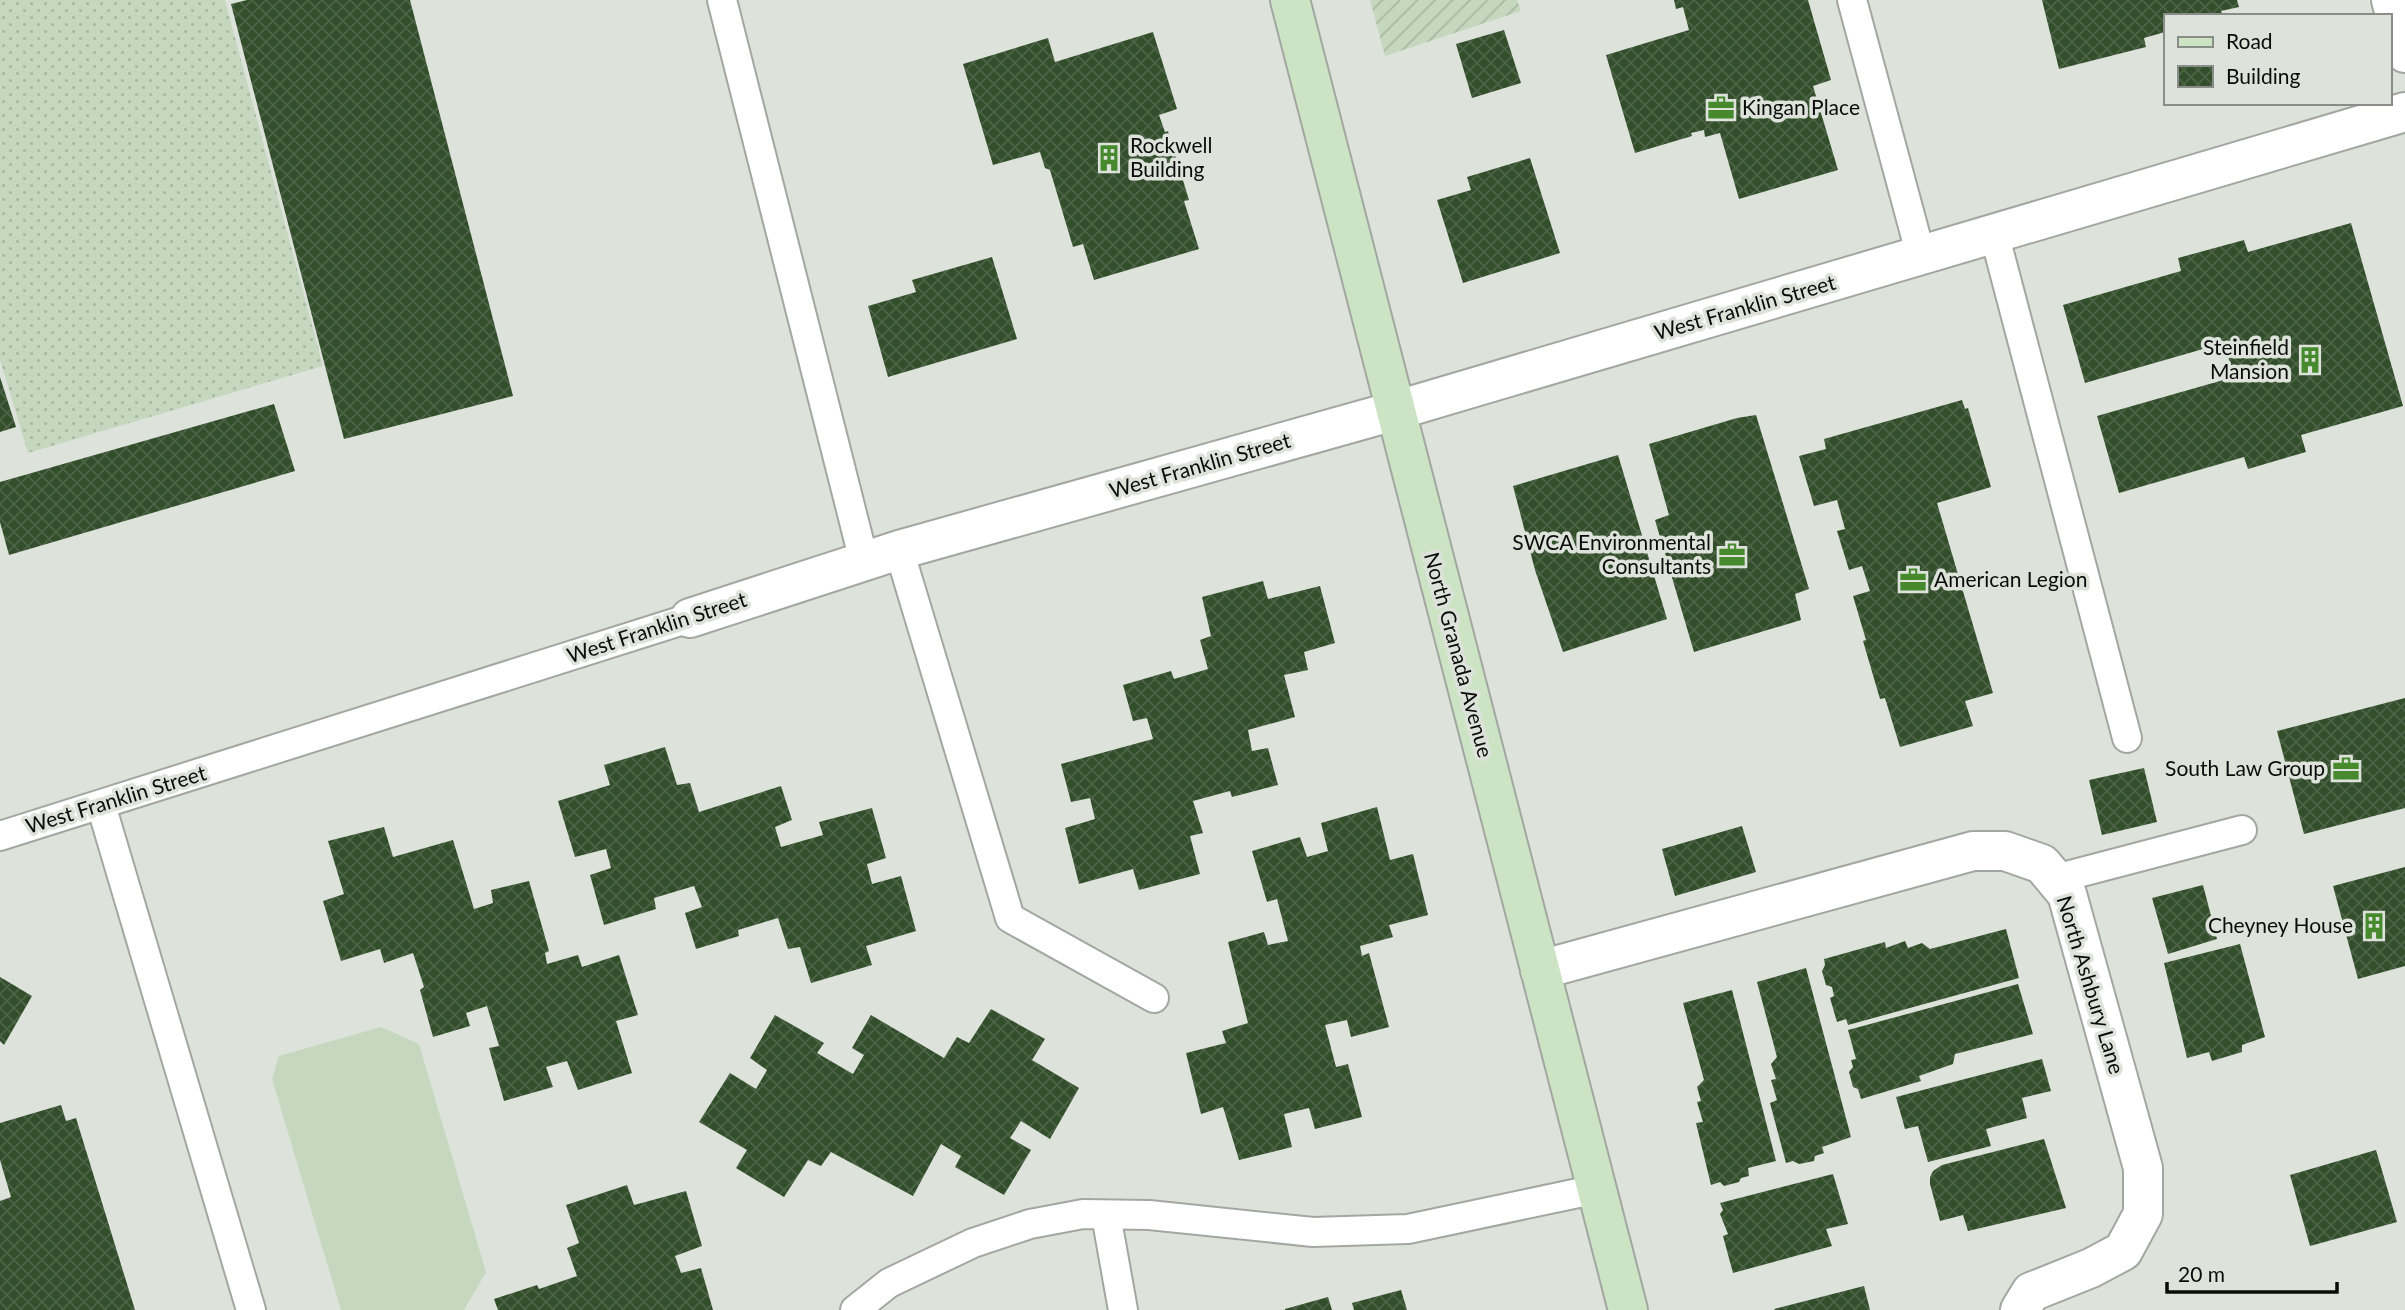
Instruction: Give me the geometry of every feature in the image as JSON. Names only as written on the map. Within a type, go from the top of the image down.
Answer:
[{"type":"main road","name":"North Granada Avenue","points":[[1290,0],[1628,1310]]},
{"type":"street","points":[[2391,0],[2405,53]]},
{"type":"street","name":"West Franklin Street","points":[[690,618],[882,555],[1394,411],[2405,112]]},
{"type":"street","name":"North Ashbury Lane","points":[[1540,970],[1973,851],[2005,851],[2042,864],[2067,894],[2143,1168],[2143,1214],[2123,1251],[2091,1268],[2031,1292],[2020,1310]]},
{"type":"lane","points":[[722,0],[882,555],[1010,918],[1154,999]]},
{"type":"lane","points":[[1852,0],[1921,256]]},
{"type":"lane","points":[[1994,233],[2127,738]]},
{"type":"lane","name":"West Franklin Street","points":[[0,836],[690,618]]},
{"type":"lane","points":[[101,805],[251,1310]]},
{"type":"lane","points":[[2054,879],[2242,830]]},
{"type":"lane","points":[[855,1310],[889,1283],[974,1243],[1030,1224],[1083,1214],[1149,1215],[1313,1232],[1408,1230],[1597,1189]]},
{"type":"lane","points":[[1106,1215],[1123,1310]]},
{"type":"green space","points":[[0,0],[225,0],[323,366],[28,453],[0,360]]},
{"type":"green space","points":[[1370,0],[1517,0],[1521,11],[1385,56]]},
{"type":"green space","points":[[381,1027],[419,1044],[486,1272],[464,1310],[341,1310],[272,1079],[279,1056]]},
{"type":"building","points":[[247,0],[410,0],[513,396],[344,439],[231,4]]},
{"type":"building","name":"Kingan Place","points":[[1674,0],[1808,0],[1831,80],[1813,86],[1838,170],[1739,199],[1720,133],[1705,137],[1704,130],[1691,133],[1692,136],[1635,153],[1606,55],[1689,30],[1683,7],[1676,9]]},
{"type":"building","points":[[2042,0],[2237,0],[2239,7],[2221,11],[2222,14],[2164,14],[2164,32],[2144,38],[2146,47],[2059,69]]},
{"type":"building","points":[[1504,30],[1521,83],[1472,98],[1456,44]]},
{"type":"building","name":"Rockwell Building","points":[[1153,32],[1177,109],[1159,115],[1165,132],[1168,131],[1189,200],[1184,201],[1199,249],[1094,280],[1083,244],[1073,247],[1050,170],[1045,168],[1040,152],[993,165],[963,64],[1048,38],[1055,62]]},
{"type":"building","points":[[1530,158],[1560,253],[1463,283],[1437,200],[1471,190],[1467,177]]},
{"type":"building","name":"Steinfield Mansion","points":[[2351,223],[2403,406],[2301,435],[2306,452],[2248,469],[2244,457],[2119,493],[2097,416],[2234,377],[2224,343],[2085,383],[2063,305],[2181,271],[2178,258],[2244,240],[2248,252]]},
{"type":"building","points":[[992,257],[1017,339],[888,377],[868,306],[916,292],[912,280]]},
{"type":"building","points":[[0,377],[16,427],[0,432]]},
{"type":"building","name":"American Legion","points":[[1962,400],[1965,409],[1968,408],[1991,487],[1937,503],[1993,693],[1965,701],[1973,726],[1900,747],[1885,698],[1880,699],[1853,596],[1870,591],[1862,566],[1849,570],[1837,531],[1845,529],[1837,500],[1814,506],[1799,456],[1826,449],[1824,439]]},
{"type":"building","points":[[274,404],[295,471],[9,555],[0,522],[0,482]]},
{"type":"building","name":"SWCA Environmental Consultants","points":[[1756,415],[1809,589],[1795,594],[1801,620],[1694,652],[1655,520],[1669,515],[1649,444]]},
{"type":"building","points":[[1618,455],[1667,619],[1563,652],[1535,570],[1513,486]]},
{"type":"building","points":[[1263,581],[1268,599],[1320,586],[1335,643],[1304,652],[1308,670],[1284,675],[1295,717],[1248,730],[1252,751],[1268,748],[1278,785],[1232,797],[1230,791],[1193,801],[1203,833],[1190,836],[1200,874],[1139,890],[1133,869],[1079,884],[1065,828],[1095,819],[1090,798],[1071,802],[1061,764],[1153,739],[1147,718],[1133,721],[1123,685],[1171,671],[1174,679],[1208,669],[1200,640],[1211,636],[1202,597]]},
{"type":"building","name":"South Law Group","points":[[2405,698],[2405,808],[2304,834],[2277,731]]},
{"type":"building","points":[[665,747],[677,785],[690,783],[699,812],[781,786],[792,820],[775,827],[781,847],[823,835],[819,822],[872,808],[886,858],[867,864],[872,884],[901,876],[916,931],[866,946],[872,965],[811,983],[800,947],[788,949],[778,918],[738,930],[739,936],[696,949],[685,913],[702,907],[694,886],[654,898],[656,909],[604,925],[590,875],[611,868],[606,849],[575,857],[558,801],[610,785],[604,765]]},
{"type":"building","points":[[2144,768],[2157,822],[2102,835],[2089,780]]},
{"type":"building","points":[[1377,807],[1390,860],[1413,854],[1428,915],[1389,925],[1393,937],[1360,946],[1362,956],[1369,953],[1389,1027],[1351,1037],[1347,1020],[1325,1025],[1336,1067],[1348,1064],[1362,1117],[1315,1129],[1309,1108],[1284,1114],[1292,1147],[1239,1160],[1223,1107],[1201,1114],[1186,1053],[1226,1043],[1222,1031],[1248,1023],[1228,942],[1264,932],[1268,945],[1288,941],[1277,899],[1267,902],[1252,851],[1300,837],[1307,857],[1328,851],[1321,823]]},
{"type":"building","points":[[1742,826],[1756,872],[1675,896],[1662,849]]},
{"type":"building","points":[[384,827],[393,857],[453,840],[474,909],[493,903],[491,890],[529,881],[549,951],[545,953],[547,964],[578,955],[582,967],[619,955],[638,1015],[616,1021],[632,1073],[578,1090],[567,1061],[546,1067],[553,1087],[504,1101],[489,1048],[499,1046],[487,1006],[466,1013],[470,1026],[433,1037],[420,990],[424,987],[413,953],[384,963],[380,949],[341,961],[323,901],[344,894],[328,841]]},
{"type":"building","name":"Cheyney House","points":[[2405,867],[2405,966],[2358,979],[2333,886]]},
{"type":"building","points":[[2203,885],[2217,939],[2168,954],[2152,898]]},
{"type":"building","points":[[2006,929],[2019,978],[1848,1025],[1846,1019],[1837,1022],[1830,998],[1834,996],[1832,987],[1826,985],[1822,971],[1824,959],[1885,942],[1886,948],[1905,941],[1908,948],[1922,943],[1930,949]]},
{"type":"building","points":[[2240,944],[2265,1037],[2242,1045],[2242,1052],[2212,1061],[2209,1052],[2187,1058],[2164,963]]},
{"type":"building","points":[[1806,968],[1851,1137],[1822,1147],[1824,1153],[1815,1156],[1814,1161],[1799,1164],[1793,1161],[1786,1163],[1770,1103],[1777,1100],[1771,1080],[1776,1079],[1771,1064],[1777,1057],[1757,982]]},
{"type":"building","points":[[0,977],[32,996],[4,1045],[0,1041]]},
{"type":"building","points":[[2018,984],[2033,1034],[1955,1054],[1953,1064],[1919,1076],[1921,1081],[1861,1099],[1858,1089],[1853,1087],[1849,1072],[1853,1067],[1851,1060],[1856,1059],[1848,1030]]},
{"type":"building","points":[[1732,990],[1776,1161],[1748,1168],[1749,1176],[1724,1186],[1720,1182],[1711,1185],[1696,1123],[1703,1122],[1697,1102],[1701,1101],[1697,1087],[1704,1080],[1683,1003]]},
{"type":"building","points":[[991,1009],[1045,1039],[1032,1060],[1079,1088],[1050,1139],[1021,1121],[1010,1138],[1031,1150],[1004,1195],[955,1167],[961,1156],[941,1144],[913,1196],[831,1152],[821,1166],[808,1160],[784,1197],[736,1168],[747,1150],[699,1122],[730,1073],[756,1089],[767,1070],[750,1058],[775,1015],[824,1043],[817,1053],[853,1074],[864,1055],[852,1048],[871,1015],[944,1058],[957,1037],[969,1043]]},
{"type":"building","points":[[2042,1059],[2051,1091],[2022,1098],[2027,1118],[1986,1129],[1991,1146],[1928,1162],[1918,1126],[1905,1129],[1896,1097]]},
{"type":"building","points":[[61,1105],[66,1121],[76,1118],[135,1310],[0,1310],[0,1201],[11,1197],[0,1160],[0,1123]]},
{"type":"building","points":[[2044,1139],[2066,1208],[1968,1231],[1963,1215],[1940,1221],[1930,1184],[1933,1171],[1942,1165]]},
{"type":"building","points":[[2376,1150],[2397,1222],[2310,1246],[2290,1175]]},
{"type":"building","points":[[1833,1174],[1848,1224],[1826,1229],[1832,1246],[1733,1273],[1723,1236],[1728,1234],[1720,1214],[1723,1210],[1720,1203]]},
{"type":"building","points":[[627,1185],[634,1205],[686,1191],[702,1246],[675,1256],[681,1273],[701,1268],[713,1310],[498,1310],[494,1299],[537,1285],[539,1289],[577,1276],[567,1248],[579,1243],[566,1205]]},
{"type":"building","points":[[1864,1286],[1870,1310],[1774,1309]]},
{"type":"building","points":[[1401,1290],[1407,1310],[1354,1310],[1352,1303]]},
{"type":"building","points":[[1328,1297],[1332,1310],[1285,1310],[1285,1309]]},
{"type":"place","name":"Kingan Place","points":[[1721,108]]},
{"type":"place","name":"Rockwell Building","points":[[1109,158]]},
{"type":"place","name":"Steinfield Mansion","points":[[2310,360]]},
{"type":"place","name":"SWCA Environmental Consultants","points":[[1732,555]]},
{"type":"place","name":"American Legion","points":[[1913,580]]},
{"type":"place","name":"South Law Group","points":[[2346,769]]},
{"type":"place","name":"Cheyney House","points":[[2374,926]]}]
